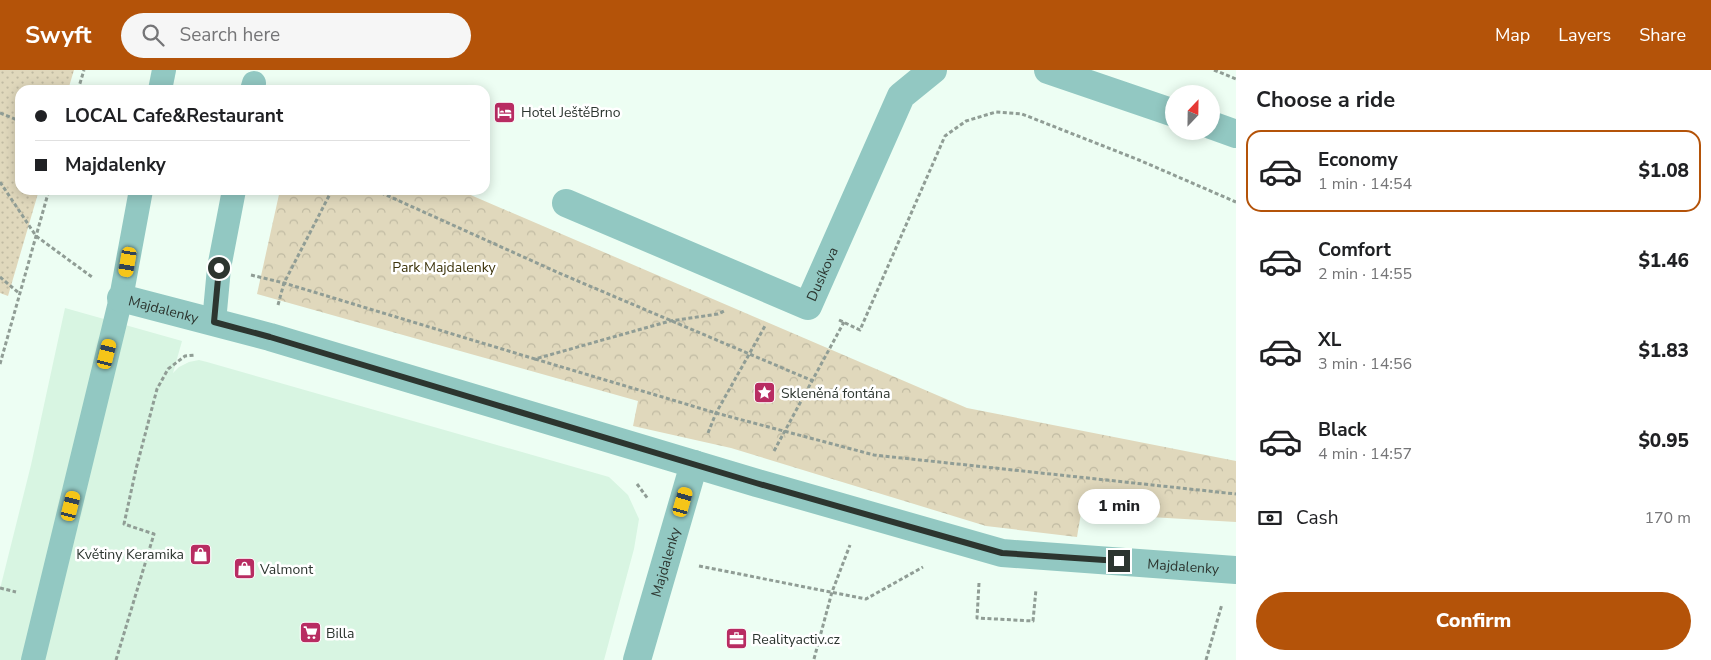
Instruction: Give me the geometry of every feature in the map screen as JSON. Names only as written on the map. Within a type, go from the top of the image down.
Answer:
[{"type":"street","name":"Dusíkova","points":[[566,203],[808,306],[900,96],[933,70]]},
{"type":"street","points":[[1048,70],[1165,110]]},
{"type":"street","points":[[1220,128],[1236,134]]},
{"type":"street","name":"Majdalenky","points":[[121,298],[270,337],[756,483],[1002,553],[1236,570]]},
{"type":"street","name":"Majdalenky","points":[[637,660],[694,464]]},
{"type":"lane","points":[[161,85],[164,70]]},
{"type":"lane","points":[[33,660],[121,298],[140,195]]},
{"type":"lane","points":[[214,322],[219,268],[233,195]]},
{"type":"path","points":[[80,85],[84,70]]},
{"type":"path","points":[[1214,70],[1236,79]]},
{"type":"path","points":[[0,112],[15,119]]},
{"type":"path","points":[[808,306],[860,330],[945,136],[966,121],[996,112],[1022,114],[1139,160],[1236,202]]},
{"type":"path","points":[[0,182],[36,236],[121,298]]},
{"type":"path","points":[[0,364],[48,195]]},
{"type":"path","points":[[270,337],[284,283],[329,195]]},
{"type":"path","points":[[386,195],[670,321],[813,381]]},
{"type":"path","points":[[219,268],[284,283],[716,412],[874,455],[1236,494]]},
{"type":"path","points":[[0,277],[20,294]]},
{"type":"path","points":[[535,359],[670,321],[718,314],[774,291]]},
{"type":"path","points":[[694,464],[716,412],[750,354],[774,291]]},
{"type":"path","points":[[756,483],[844,322]]},
{"type":"path","points":[[116,660],[154,534],[124,524],[136,470],[158,389],[168,369],[185,356],[203,354]]},
{"type":"path","points":[[635,481],[652,506]]},
{"type":"path","points":[[814,659],[832,592],[853,537]]},
{"type":"path","points":[[666,559],[866,600],[926,565]]},
{"type":"path","points":[[979,581],[977,618],[1033,621],[1037,583]]},
{"type":"path","points":[[1206,660],[1222,604]]},
{"type":"shaded area","points":[[65,308],[182,341],[173,373],[179,367],[189,362],[199,360],[609,477],[628,495],[639,519],[634,549],[604,660],[0,660],[0,589],[31,465]]},
{"type":"green space","points":[[0,70],[74,70],[70,85],[15,85],[15,195],[38,195],[8,296],[0,293]]},
{"type":"green space","name":"Park Majdalenky","points":[[279,195],[471,195],[967,408],[1236,461],[1236,522],[1081,513],[1077,537],[986,526],[731,448],[633,426],[638,401],[257,294]]},
{"type":"place","name":"Hotel JeštěBrno","points":[[505,112]]},
{"type":"place","name":"Skleněná fontána","points":[[765,393]]},
{"type":"place","name":"Květiny Keramika","points":[[200,554]]},
{"type":"place","name":"Valmont","points":[[244,569]]},
{"type":"place","name":"Billa","points":[[310,633]]},
{"type":"place","name":"Realityactiv.cz","points":[[736,639]]},
{"type":"route","points":[[219,268],[214,322],[270,337],[756,483],[1002,553],[1119,561]]}]
